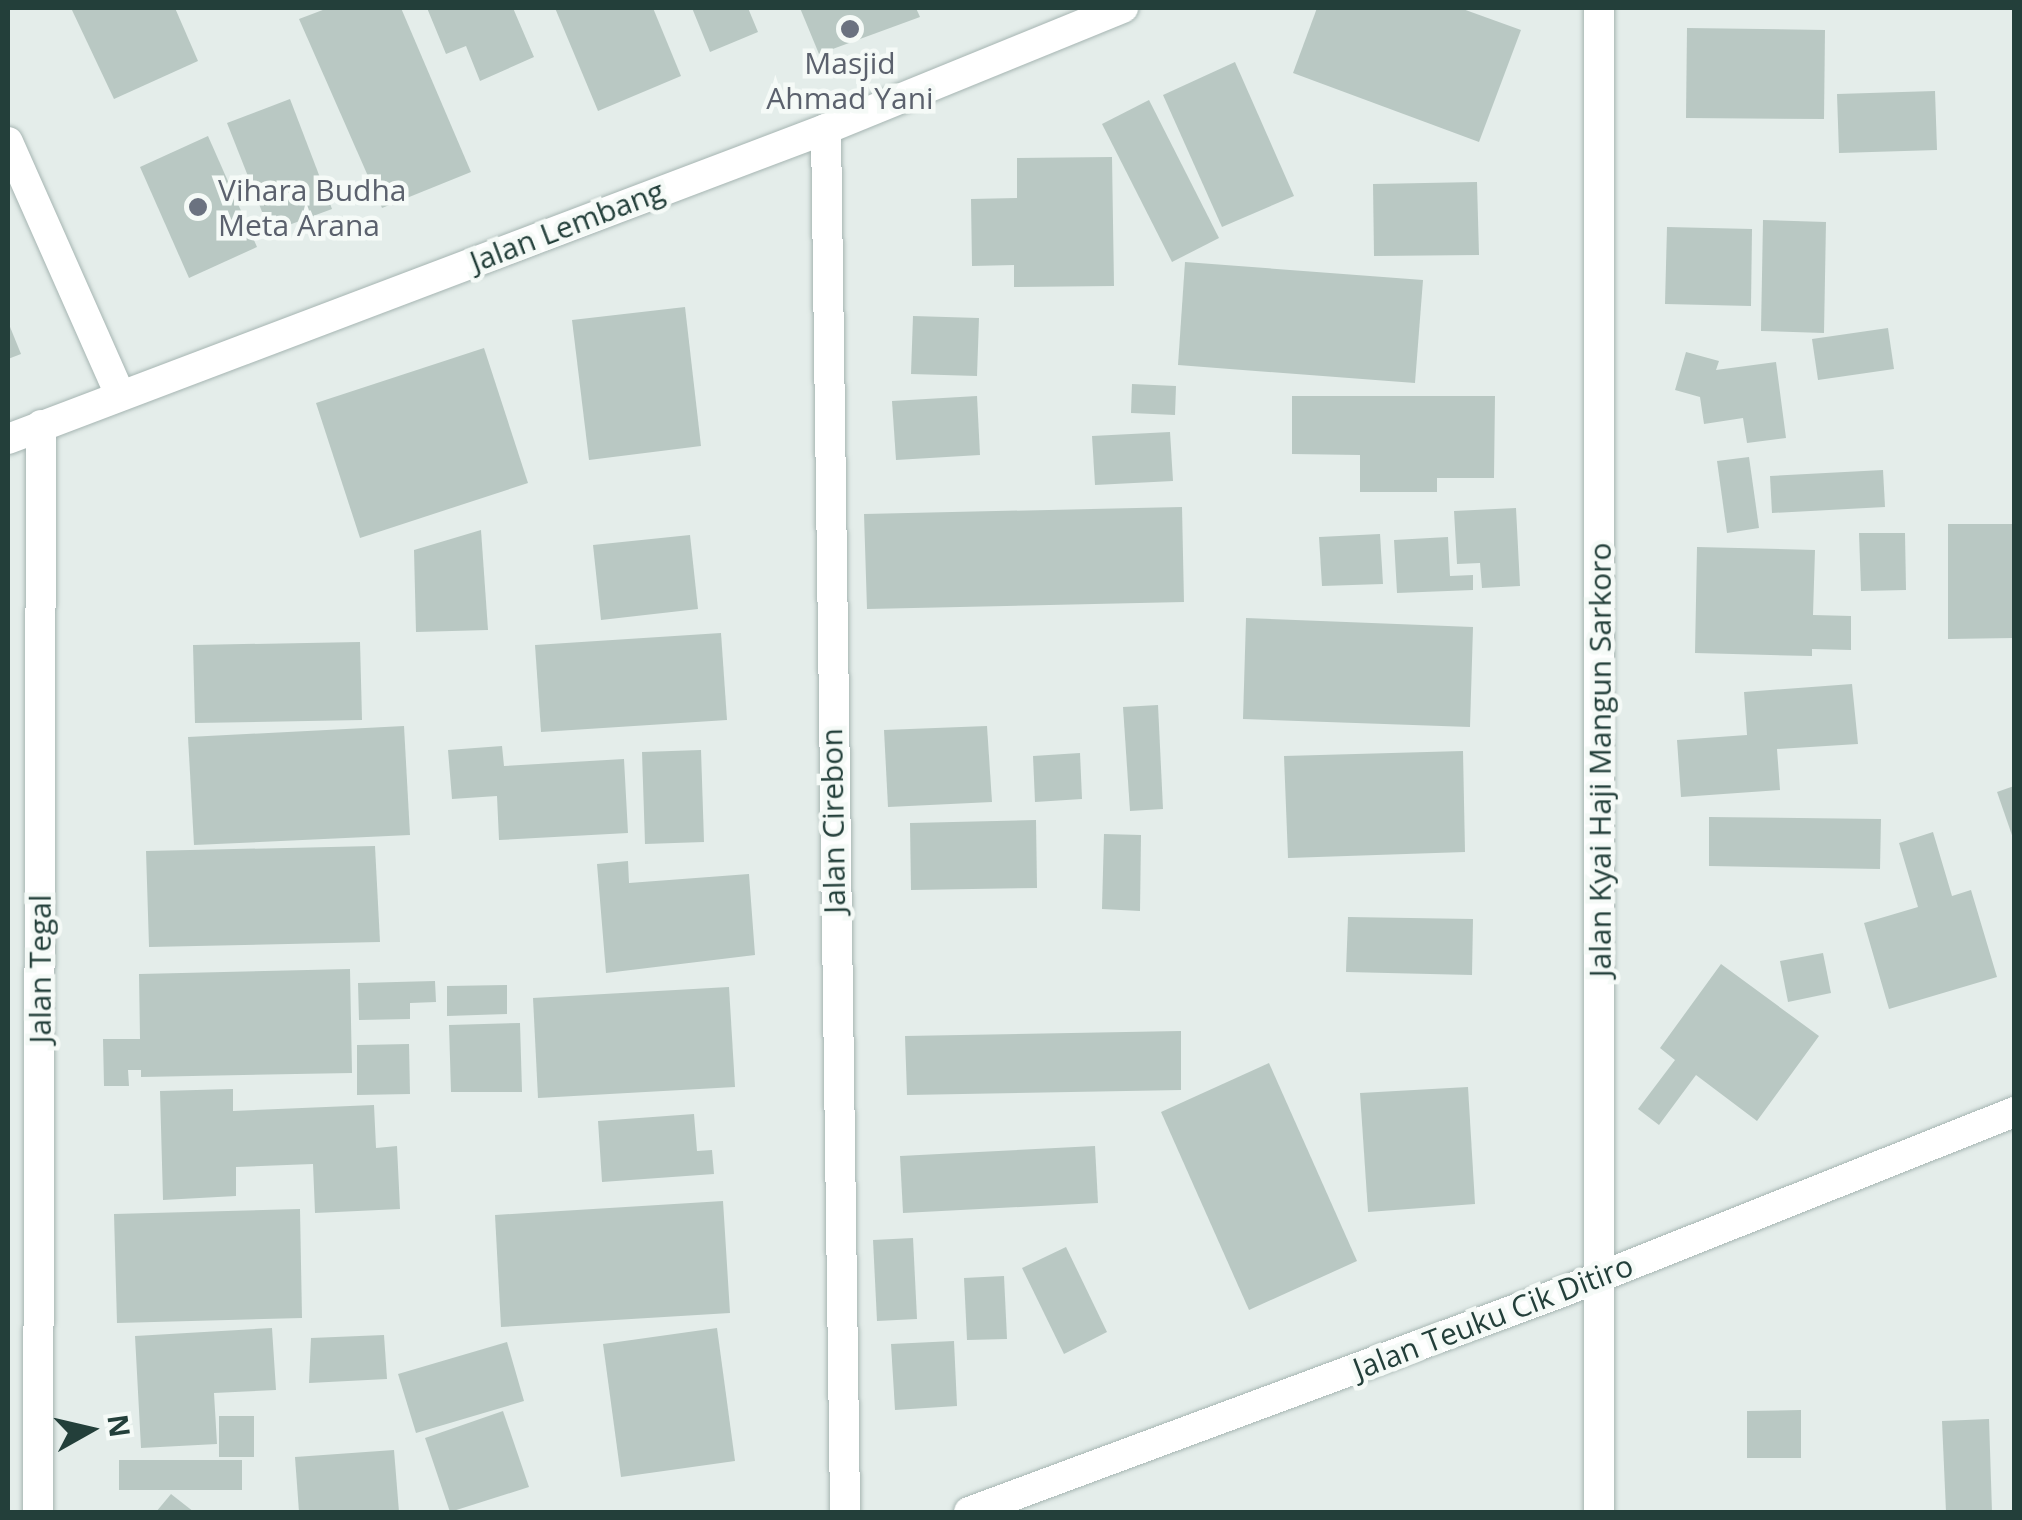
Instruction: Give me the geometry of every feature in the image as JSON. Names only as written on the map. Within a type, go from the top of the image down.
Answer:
[{"type":"street","name":"Jalan Lembang","points":[[8,439],[826,129],[1123,8]]},
{"type":"street","name":"Jalan Kyai Haji Mangun Sarkoro","points":[[1599,8],[1599,1512]]},
{"type":"street","name":"Jalan Cirebon","points":[[826,129],[845,1512]]},
{"type":"street","points":[[8,142],[120,395]]},
{"type":"street","name":"Jalan Tegal","points":[[38,1512],[42,426]]},
{"type":"street","name":"Jalan Teuku Cik Ditiro","points":[[968,1512],[1598,1278],[2014,1112]]},
{"type":"building","points":[[71,8],[175,8],[198,61],[114,99]]},
{"type":"building","points":[[328,8],[401,8],[471,172],[382,208],[299,19]]},
{"type":"building","points":[[427,8],[513,8],[534,57],[480,81],[466,46],[446,54]]},
{"type":"building","points":[[555,8],[653,8],[681,76],[598,111]]},
{"type":"building","points":[[692,8],[748,8],[758,32],[710,52]]},
{"type":"building","name":"Masjid Ahmad Yani","points":[[800,8],[916,8],[920,17],[819,54]]},
{"type":"building","points":[[1317,8],[1460,8],[1521,30],[1479,142],[1293,73]]},
{"type":"building","points":[[1687,28],[1825,30],[1824,119],[1686,118]]},
{"type":"building","points":[[1235,62],[1294,196],[1222,227],[1163,95]]},
{"type":"building","points":[[1935,91],[1937,150],[1839,153],[1837,94]]},
{"type":"building","points":[[290,99],[332,209],[270,232],[227,123]]},
{"type":"building","points":[[1149,100],[1219,238],[1172,262],[1102,124]]},
{"type":"building","name":"Vihara Budha Meta Arana","points":[[208,136],[257,247],[189,278],[140,167]]},
{"type":"building","points":[[1112,157],[1114,286],[1014,287],[1014,265],[972,266],[971,199],[1017,198],[1017,158]]},
{"type":"building","points":[[1477,182],[1479,255],[1374,256],[1373,184]]},
{"type":"building","points":[[1763,220],[1826,222],[1824,333],[1761,331]]},
{"type":"building","points":[[1667,227],[1752,229],[1751,306],[1665,304]]},
{"type":"building","points":[[1185,262],[1423,280],[1415,383],[1178,365]]},
{"type":"building","points":[[685,307],[701,446],[589,460],[572,320]]},
{"type":"building","points":[[913,316],[979,318],[977,376],[911,374]]},
{"type":"building","points":[[8,322],[21,354],[8,359]]},
{"type":"building","points":[[1888,328],[1894,369],[1818,380],[1812,339]]},
{"type":"building","points":[[484,348],[528,483],[360,538],[316,403]]},
{"type":"building","points":[[1686,352],[1719,361],[1716,370],[1776,362],[1786,438],[1747,443],[1743,418],[1704,424],[1700,397],[1675,390]]},
{"type":"building","points":[[1132,384],[1176,386],[1175,415],[1131,413]]},
{"type":"building","points":[[977,396],[980,455],[896,460],[892,401]]},
{"type":"building","points":[[1292,396],[1495,396],[1494,478],[1437,478],[1437,492],[1360,492],[1360,455],[1292,454]]},
{"type":"building","points":[[1170,432],[1173,481],[1095,485],[1092,436]]},
{"type":"building","points":[[1749,457],[1759,528],[1727,533],[1717,461]]},
{"type":"building","points":[[1883,470],[1885,507],[1772,513],[1770,476]]},
{"type":"building","points":[[1182,507],[1184,602],[867,609],[864,514]]},
{"type":"building","points":[[1516,508],[1520,586],[1482,588],[1480,563],[1457,564],[1454,511]]},
{"type":"building","points":[[1948,524],[2014,524],[2014,638],[1948,639]]},
{"type":"building","points":[[481,530],[488,630],[416,632],[414,550]]},
{"type":"building","points":[[1859,533],[1905,533],[1906,590],[1861,591]]},
{"type":"building","points":[[1380,534],[1383,584],[1322,586],[1319,537]]},
{"type":"building","points":[[690,535],[698,609],[601,620],[593,545]]},
{"type":"building","points":[[1448,537],[1450,576],[1473,575],[1473,590],[1397,593],[1394,540]]},
{"type":"building","points":[[1697,547],[1815,550],[1813,615],[1851,616],[1851,650],[1812,649],[1812,656],[1695,653]]},
{"type":"building","points":[[1246,618],[1473,627],[1470,727],[1243,719]]},
{"type":"building","points":[[721,633],[727,720],[541,732],[535,645]]},
{"type":"building","points":[[360,642],[362,720],[195,723],[193,645]]},
{"type":"building","points":[[1852,684],[1858,744],[1777,749],[1780,790],[1681,797],[1677,740],[1747,735],[1744,692]]},
{"type":"building","points":[[1158,705],[1163,809],[1130,811],[1123,707]]},
{"type":"building","points":[[404,726],[410,835],[194,845],[188,737]]},
{"type":"building","points":[[987,726],[992,802],[888,807],[884,730]]},
{"type":"building","points":[[502,746],[504,766],[624,759],[628,833],[499,840],[497,796],[452,799],[448,750]]},
{"type":"building","points":[[701,750],[704,842],[645,844],[642,752]]},
{"type":"building","points":[[1463,751],[1465,852],[1288,858],[1284,756]]},
{"type":"building","points":[[1080,753],[1082,799],[1035,802],[1033,756]]},
{"type":"building","points":[[2014,786],[2014,841],[1997,792]]},
{"type":"building","points":[[1709,817],[1881,819],[1880,869],[1709,866]]},
{"type":"building","points":[[1036,820],[1037,888],[911,890],[910,823]]},
{"type":"building","points":[[1933,832],[1952,896],[1971,890],[1997,977],[1889,1009],[1864,923],[1918,907],[1899,843]]},
{"type":"building","points":[[1104,834],[1141,835],[1140,911],[1102,909]]},
{"type":"building","points":[[375,846],[380,942],[149,947],[146,851]]},
{"type":"building","points":[[628,861],[629,883],[749,874],[755,955],[606,973],[597,864]]},
{"type":"building","points":[[1348,917],[1473,919],[1472,975],[1346,972]]},
{"type":"building","points":[[1823,953],[1831,993],[1788,1002],[1780,961]]},
{"type":"building","points":[[1721,964],[1819,1036],[1757,1121],[1696,1075],[1659,1125],[1638,1109],[1675,1060],[1660,1048]]},
{"type":"building","points":[[350,969],[352,1073],[141,1077],[141,1070],[128,1070],[129,1086],[104,1086],[103,1039],[140,1039],[139,974]]},
{"type":"building","points":[[435,981],[436,1002],[410,1003],[410,1019],[359,1020],[358,983]]},
{"type":"building","points":[[507,985],[507,1014],[447,1016],[447,986]]},
{"type":"building","points":[[729,987],[735,1087],[538,1098],[533,998]]},
{"type":"building","points":[[520,1023],[522,1092],[451,1092],[449,1025]]},
{"type":"building","points":[[1181,1031],[1181,1090],[907,1095],[905,1036]]},
{"type":"building","points":[[409,1044],[410,1094],[357,1095],[357,1045]]},
{"type":"building","points":[[1269,1063],[1357,1261],[1249,1310],[1161,1112]]},
{"type":"building","points":[[1468,1087],[1475,1204],[1368,1212],[1360,1093]]},
{"type":"building","points":[[233,1089],[233,1111],[374,1105],[376,1148],[397,1146],[400,1209],[315,1213],[313,1164],[236,1167],[236,1196],[163,1200],[160,1091]]},
{"type":"building","points":[[694,1114],[697,1151],[712,1150],[714,1174],[602,1182],[598,1121]]},
{"type":"building","points":[[1095,1146],[1098,1203],[903,1213],[900,1156]]},
{"type":"building","points":[[723,1201],[730,1313],[501,1327],[495,1215]]},
{"type":"building","points":[[300,1209],[302,1318],[117,1323],[114,1214]]},
{"type":"building","points":[[913,1238],[917,1319],[877,1321],[873,1240]]},
{"type":"building","points":[[1066,1247],[1107,1332],[1064,1354],[1022,1268]]},
{"type":"building","points":[[1004,1276],[1007,1339],[967,1340],[964,1278]]},
{"type":"building","points":[[272,1328],[276,1390],[214,1393],[217,1444],[141,1448],[135,1336]]},
{"type":"building","points":[[717,1328],[735,1461],[621,1477],[603,1344]]},
{"type":"building","points":[[384,1335],[387,1379],[309,1383],[311,1338]]},
{"type":"building","points":[[954,1341],[957,1406],[895,1410],[891,1344]]},
{"type":"building","points":[[507,1342],[524,1401],[416,1433],[398,1374]]},
{"type":"building","points":[[1801,1410],[1801,1458],[1747,1458],[1747,1411]]},
{"type":"building","points":[[503,1411],[529,1487],[450,1512],[425,1438]]},
{"type":"building","points":[[219,1416],[254,1416],[254,1457],[219,1457]]},
{"type":"building","points":[[1989,1419],[1992,1512],[1946,1512],[1942,1421]]},
{"type":"building","points":[[394,1450],[399,1512],[299,1512],[295,1457]]},
{"type":"building","points":[[119,1460],[242,1460],[242,1490],[119,1490]]},
{"type":"building","points":[[171,1494],[194,1512],[156,1512]]},
{"type":"place","name":"Masjid Ahmad Yani","points":[[850,29]]},
{"type":"place","name":"Vihara Budha Meta Arana","points":[[198,207]]}]
